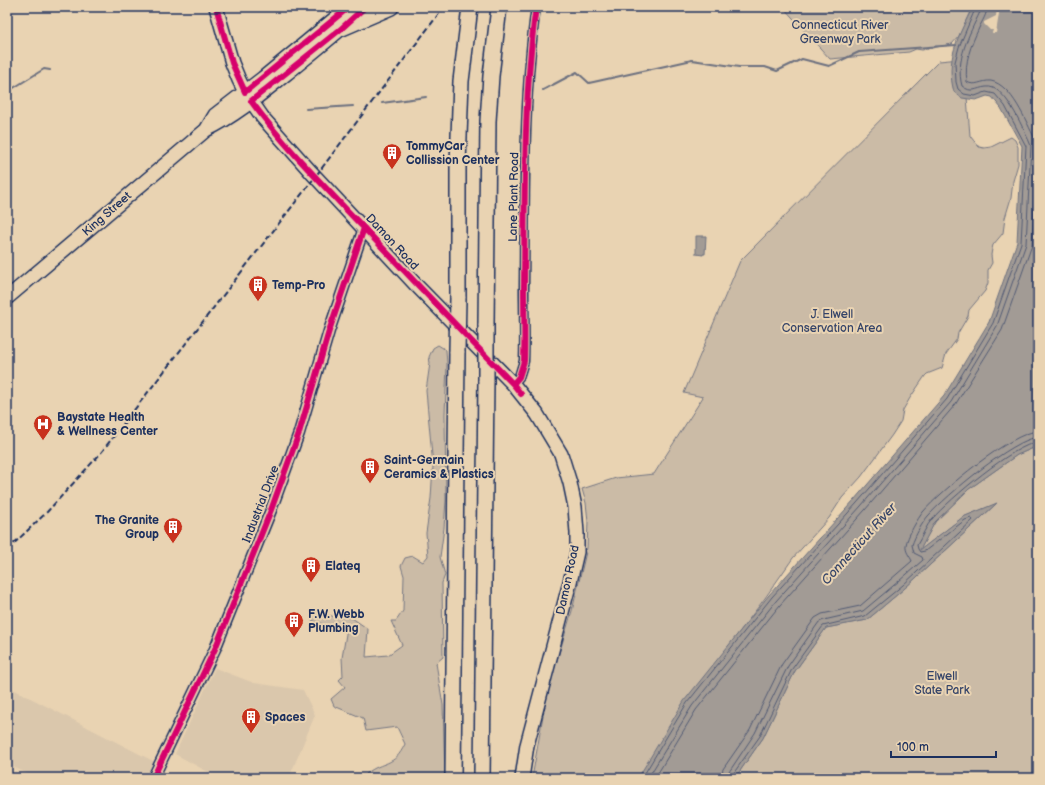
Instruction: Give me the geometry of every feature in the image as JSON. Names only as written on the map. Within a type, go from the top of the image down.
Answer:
[{"type":"highway","points":[[342,28],[391,7]]},
{"type":"highway","points":[[453,778],[458,164],[461,81],[470,7]]},
{"type":"highway","points":[[482,778],[488,121],[491,76],[499,7]]},
{"type":"main road","name":"Damon Road","points":[[216,7],[232,63],[248,96],[284,143],[417,286],[513,384],[537,414],[561,454],[572,492],[577,533],[576,552],[573,572],[526,752],[522,778]]},
{"type":"main road","points":[[248,96],[349,7]]},
{"type":"main road","points":[[248,96],[342,28],[365,7]]},
{"type":"main road","name":"King Street","points":[[7,298],[206,130],[215,115],[248,96]]},
{"type":"street","name":"Lane Plant Road","points":[[513,384],[519,377],[524,361],[525,153],[531,45],[536,7]]},
{"type":"street","name":"Industrial Drive","points":[[153,778],[215,650],[271,510],[299,433],[329,331],[364,228]]},
{"type":"shaded area","points":[[215,668],[254,683],[303,690],[315,715],[289,778],[219,778],[175,754]]},
{"type":"shaded area","points":[[7,686],[155,762],[146,778],[37,778],[7,764]]},
{"type":"green space","name":"Connecticut River Greenway Park","points":[[783,7],[972,7],[959,36],[952,44],[922,50],[916,49],[909,52],[830,59]]},
{"type":"green space","name":"J. Elwell Conservation Area","points":[[971,58],[967,97],[970,136],[979,147],[984,148],[991,147],[1011,137],[1015,140],[1018,147],[1018,164],[1013,181],[1011,198],[1005,218],[1003,233],[993,245],[991,255],[992,263],[988,270],[988,283],[985,291],[969,310],[968,316],[958,333],[957,339],[946,354],[942,368],[925,376],[903,410],[901,421],[892,435],[861,477],[842,498],[829,518],[793,558],[728,647],[651,778],[532,778],[547,693],[572,611],[587,548],[588,521],[586,503],[582,489],[616,478],[654,474],[703,397],[684,393],[740,261],[939,61]]},
{"type":"green space","points":[[438,345],[446,350],[447,364],[445,414],[446,500],[440,557],[445,575],[442,583],[443,657],[436,663],[443,705],[445,778],[371,778],[366,774],[397,757],[405,744],[397,727],[366,731],[363,718],[334,706],[331,699],[345,687],[339,680],[343,676],[342,658],[347,628],[324,625],[312,620],[311,614],[352,618],[368,629],[366,657],[388,655],[402,645],[391,621],[396,621],[403,611],[404,576],[401,566],[405,558],[413,556],[423,562],[428,556],[426,533],[431,498],[433,466],[426,391],[430,363],[429,357],[433,348]]},
{"type":"green space","name":"Elwell State Park","points":[[1038,446],[1038,778],[735,778],[763,738],[795,671],[826,628],[867,620],[905,588],[996,504],[963,517],[919,551],[935,522],[969,489],[1017,455]]},
{"type":"water","name":"Connecticut River","points":[[973,7],[1038,7],[1038,446],[1017,455],[969,489],[935,522],[920,550],[963,517],[997,503],[905,588],[867,620],[826,628],[795,671],[763,738],[735,778],[638,778],[684,701],[769,595],[944,396],[989,322],[1017,242],[1022,146],[1001,108],[992,97],[987,96],[976,100],[962,98],[954,92],[951,69],[954,48]]},
{"type":"water","points":[[696,236],[706,236],[705,254],[703,255],[696,254]]},
{"type":"pier","points":[[997,7],[1000,7],[996,33],[992,33],[993,30],[990,30],[984,22],[996,16]]},
{"type":"waterway","points":[[543,90],[577,72],[589,83],[692,60],[739,67],[765,67],[777,71],[802,59],[829,66],[859,52],[956,45]]},
{"type":"waterway","points":[[7,92],[44,69],[50,70]]},
{"type":"waterway","points":[[382,103],[426,97]]},
{"type":"waterway","points":[[306,109],[353,106]]},
{"type":"railway","points":[[7,550],[47,512],[100,454],[315,177],[444,7]]},
{"type":"cycle path","points":[[216,7],[232,63],[245,92],[349,7]]},
{"type":"cycle path","points":[[365,7],[342,28],[251,101],[277,134],[305,165],[521,394]]},
{"type":"cycle path","points":[[513,384],[519,377],[524,361],[524,218],[527,112],[536,7]]},
{"type":"cycle path","points":[[153,778],[215,649],[271,510],[299,433],[329,331],[364,228]]},
{"type":"place","name":"TommyCar Collission Center","points":[[392,170]]},
{"type":"place","name":"Temp-Pro","points":[[258,302]]},
{"type":"place","name":"Baystate Health & Wellness Center","points":[[43,441]]},
{"type":"place","name":"Saint-Germain Ceramics & Plastics","points":[[370,484]]},
{"type":"place","name":"The Granite Group","points":[[173,544]]},
{"type":"place","name":"Elateq","points":[[311,583]]},
{"type":"place","name":"F.W. Webb Plumbing","points":[[294,638]]},
{"type":"place","name":"Spaces","points":[[251,734]]}]
